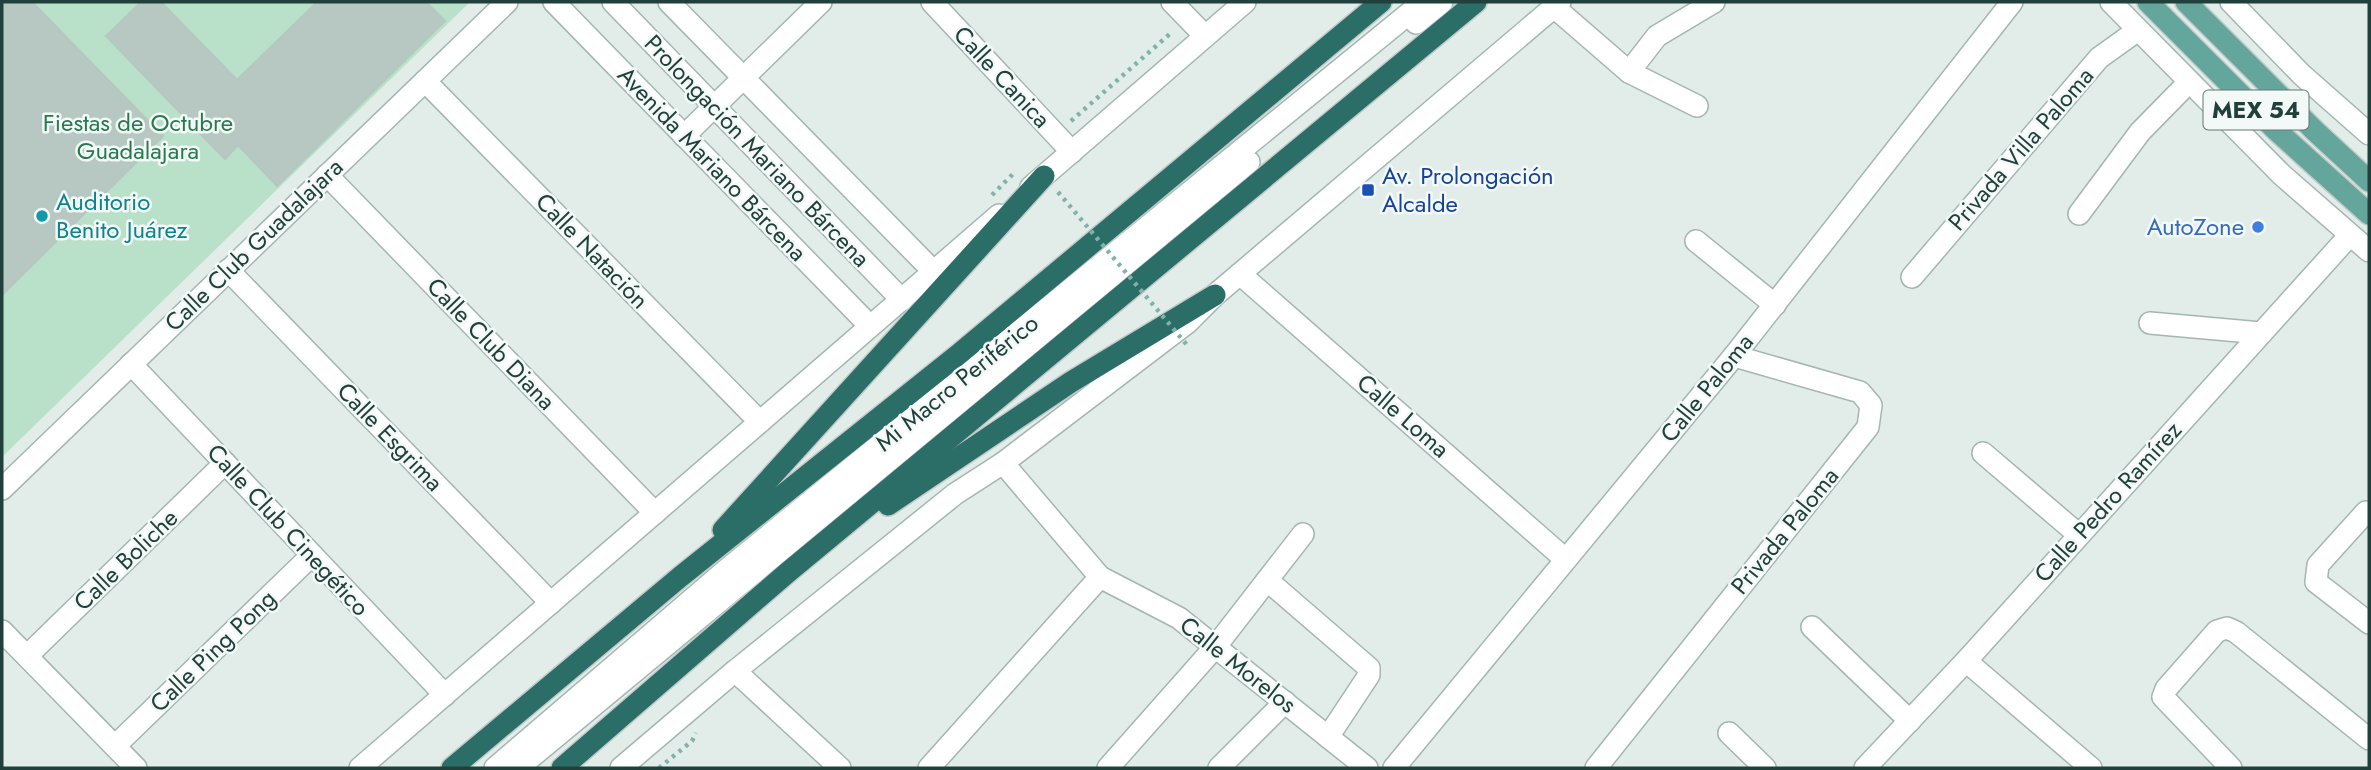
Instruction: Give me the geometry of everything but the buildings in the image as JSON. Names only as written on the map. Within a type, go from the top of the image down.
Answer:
[{"type":"highway","points":[[452,768],[680,577],[959,354],[1381,2]]},
{"type":"highway","points":[[562,768],[787,573],[1476,2]]},
{"type":"highway","points":[[680,577],[1051,184]]},
{"type":"highway","points":[[787,573],[1071,382],[1215,295]]},
{"type":"main road","name":"MEX 54","points":[[2148,2],[2276,130],[2369,214]]},
{"type":"main road","name":"MEX 54","points":[[2186,2],[2369,181]]},
{"type":"street","name":"Calle Club Guadalajara","points":[[2,489],[507,2]]},
{"type":"street","name":"Avenida Mariano Bárcena","points":[[554,2],[870,326]]},
{"type":"street","name":"Prolongación Mariano Bárcena","points":[[613,2],[902,300]]},
{"type":"street","name":"Prolongación Mariano Bárcena","points":[[669,2],[934,272]]},
{"type":"street","points":[[684,136],[821,2]]},
{"type":"street","name":"Calle Canica","points":[[932,2],[1072,152]]},
{"type":"street","points":[[1172,2],[1205,36]]},
{"type":"street","points":[[360,768],[870,326],[934,272],[1051,184],[1072,152],[1245,2]]},
{"type":"street","name":"Mi Macro Periférico","points":[[495,768],[725,571],[1423,2]]},
{"type":"street","name":"Mi Macro Periférico","points":[[517,768],[1442,2]]},
{"type":"street","points":[[1629,72],[1657,36],[1714,2]]},
{"type":"street","name":"Calle Paloma","points":[[1394,768],[1734,356],[2012,2]]},
{"type":"street","points":[[2111,2],[2282,175],[2369,251]]},
{"type":"street","points":[[2231,2],[2302,75],[2369,134]]},
{"type":"street","points":[[621,768],[735,671],[955,494],[1003,463],[1186,323],[1215,295],[1557,4],[1629,72],[1698,106]]},
{"type":"street","name":"Privada Villa Paloma","points":[[1912,277],[2099,58],[2138,30]]},
{"type":"street","name":"Calle Natación","points":[[425,81],[760,422]]},
{"type":"street","points":[[2079,214],[2140,132],[2189,82]]},
{"type":"street","name":"Calle Club Diana","points":[[327,175],[655,513]]},
{"type":"street","name":"Calle Pedro Ramírez","points":[[1865,768],[1966,662],[2350,235]]},
{"type":"street","points":[[1696,242],[1775,304]]},
{"type":"street","name":"Calle Esgrima","points":[[228,270],[551,603]]},
{"type":"street","name":"Calle Loma","points":[[1240,274],[1565,559]]},
{"type":"street","points":[[2150,323],[2261,333]]},
{"type":"street","name":"Privada Paloma","points":[[1596,768],[1868,427],[1871,405],[1860,392],[1734,356]]},
{"type":"street","name":"Calle Club Cinegético","points":[[131,364],[445,695]]},
{"type":"street","points":[[1983,453],[2078,535]]},
{"type":"street","name":"Calle Boliche","points":[[27,656],[225,463]]},
{"type":"street","points":[[929,768],[1100,576],[1003,463]]},
{"type":"street","points":[[2364,613],[2316,582],[2318,565],[2366,512],[2369,513]]},
{"type":"street","points":[[1108,768],[1216,646],[1303,534]]},
{"type":"street","name":"Calle Ping Pong","points":[[115,746],[312,555]]},
{"type":"street","name":"Calle Morelos","points":[[1100,576],[1179,618],[1367,768]]},
{"type":"street","points":[[1267,580],[1369,668],[1369,675],[1328,737]]},
{"type":"street","points":[[1812,627],[1910,721]]},
{"type":"street","points":[[2231,768],[2163,697],[2165,689],[2217,631],[2227,628],[2236,632],[2369,739]]},
{"type":"street","points":[[2,631],[136,768]]},
{"type":"street","points":[[1966,662],[2091,768]]},
{"type":"street","points":[[735,671],[840,768]]},
{"type":"street","points":[[1219,768],[1285,702]]},
{"type":"street","points":[[1729,733],[1765,768]]},
{"type":"path","points":[[1051,184],[1187,345]]},
{"type":"green space","name":"Fiestas de Octubre Guadalajara","points":[[2,2],[470,2],[2,457]]},
{"type":"place","name":"Av. Prolongación Alcalde","points":[[1368,190]]},
{"type":"place","name":"Auditorio Benito Juárez","points":[[42,216]]},
{"type":"place","name":"AutoZone","points":[[2258,227]]}]
